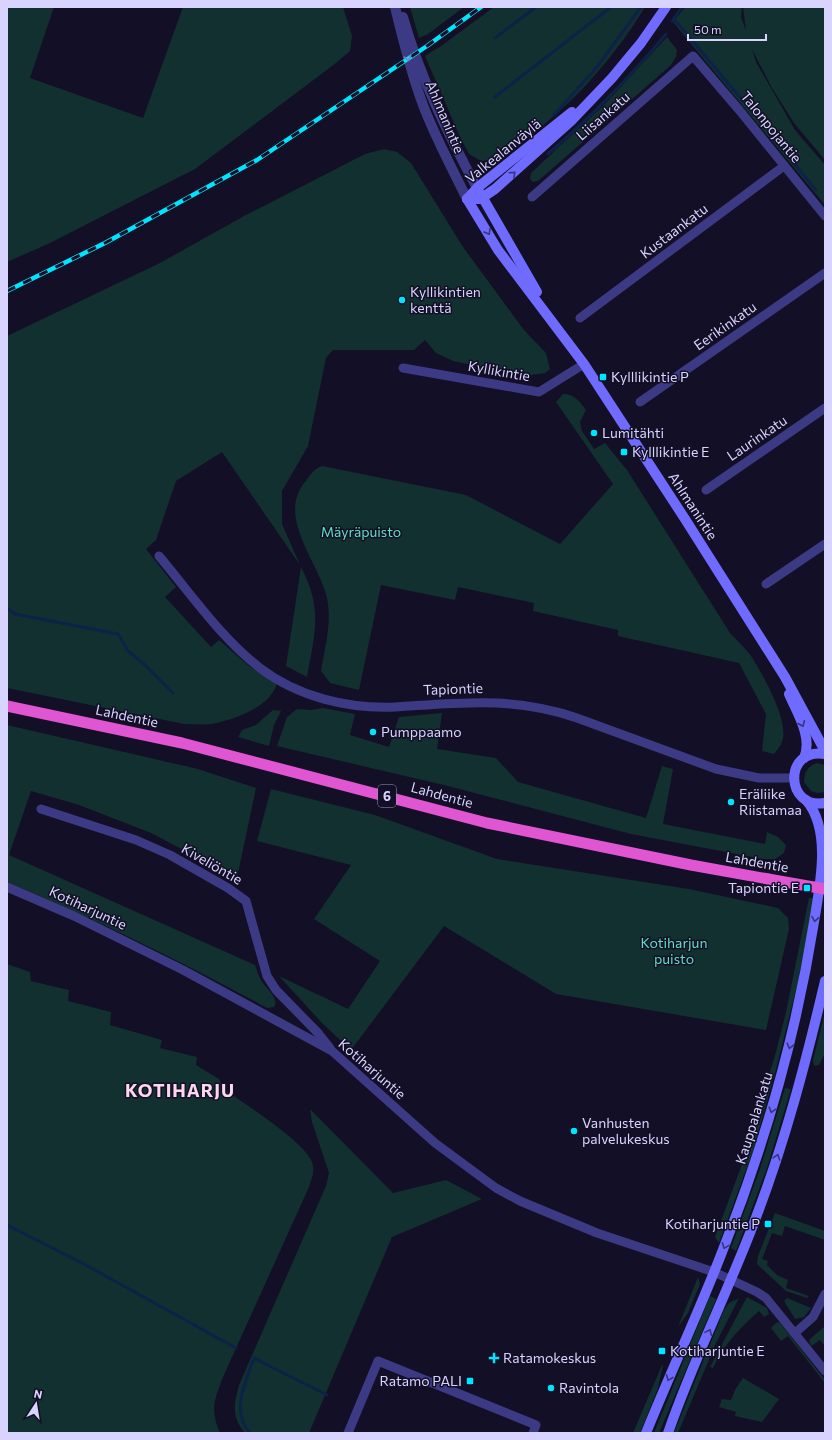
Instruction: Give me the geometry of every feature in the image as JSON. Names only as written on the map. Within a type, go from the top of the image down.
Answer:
[{"type":"highway","name":"Lahdentie","points":[[7,706],[182,743],[487,823],[691,865],[825,889]]},
{"type":"main road","name":"Valkealanväylä","points":[[467,199],[482,198],[503,183],[571,121],[629,56],[666,7]]},
{"type":"main road","name":"Valkealanväylä","points":[[467,199],[477,188],[578,107],[629,56]]},
{"type":"main road","name":"Ahlmanintie","points":[[477,188],[558,328]]},
{"type":"main road","name":"Ahlmanintie","points":[[467,199],[498,250],[584,364],[739,602],[803,708],[825,751]]},
{"type":"main road","name":"Ahlmanintie","points":[[776,663],[805,732],[807,748],[804,758]]},
{"type":"main road","points":[[794,778],[797,766],[804,758],[812,754],[825,754]]},
{"type":"main road","name":"Kauppalankatu","points":[[646,1433],[714,1272],[762,1142],[783,1072],[804,985],[823,870],[824,845],[820,820],[812,806],[798,791],[794,778]]},
{"type":"main road","points":[[806,800],[814,803],[825,802]]},
{"type":"main road","points":[[668,1433],[695,1363],[731,1281],[756,1218],[790,1117],[825,981]]},
{"type":"street","name":"Ahlmanintie","points":[[394,7],[404,47],[423,104],[444,154],[467,199]]},
{"type":"street","name":"Ahlmanintie","points":[[400,7],[437,108],[451,140],[477,188]]},
{"type":"street","name":"Talonpojantie","points":[[693,56],[740,111],[825,216]]},
{"type":"street","name":"Liisankatu","points":[[532,197],[693,56]]},
{"type":"street","name":"Kustaankatu","points":[[580,318],[784,166]]},
{"type":"street","name":"Eerikinkatu","points":[[640,402],[825,272]]},
{"type":"street","name":"Kyllikintie","points":[[403,368],[539,392],[584,364]]},
{"type":"street","name":"Laurinkatu","points":[[706,490],[825,408]]},
{"type":"street","points":[[766,584],[825,544]]},
{"type":"street","name":"Tapiontie","points":[[159,556],[227,638],[260,669],[315,697],[355,705],[374,707],[478,701],[522,704],[572,716],[716,769],[759,778],[794,778]]},
{"type":"street","name":"Kiveliöntie","points":[[40,809],[108,829],[170,855],[228,888],[246,901],[268,976],[276,990],[318,1033],[332,1051]]},
{"type":"street","name":"Kotiharjuntie","points":[[7,887],[74,916],[183,970],[332,1051],[435,1143],[496,1188],[524,1203],[584,1228],[714,1272],[757,1292],[766,1298],[825,1371]]},
{"type":"street","points":[[795,1333],[813,1317],[825,1294]]},
{"type":"street","points":[[348,1433],[378,1361],[536,1425],[533,1433]]},
{"type":"green space","points":[[7,7],[54,7],[30,78],[143,118],[183,7],[343,7],[352,36],[350,51],[336,63],[195,169],[50,243],[7,262]]},
{"type":"green space","points":[[410,7],[464,7],[428,34],[419,38]]},
{"type":"green space","points":[[494,7],[645,7],[625,38],[610,57],[586,85],[566,105],[537,130],[506,152],[493,159],[481,161],[469,154],[460,137],[425,56]]},
{"type":"green space","points":[[685,7],[742,7],[741,17],[746,31],[743,7],[825,7],[825,160],[794,123],[772,88],[752,49],[756,62],[795,130],[825,165],[825,205],[673,22]]},
{"type":"green space","points":[[667,37],[677,50],[676,57],[670,66],[538,181],[533,182],[530,179],[531,173],[604,105]]},
{"type":"green space","points":[[384,149],[397,152],[411,163],[463,247],[524,330],[546,353],[550,369],[545,373],[525,376],[453,361],[436,353],[425,340],[414,350],[333,350],[326,358],[308,446],[282,491],[282,524],[300,565],[222,452],[176,481],[156,540],[146,549],[176,587],[165,597],[211,647],[219,640],[249,666],[277,683],[267,699],[250,711],[241,716],[212,724],[184,724],[7,688],[7,336],[160,263],[244,216],[365,154]]},
{"type":"green space","name":"Mäyräpuisto","points":[[563,394],[574,397],[586,410],[580,422],[582,431],[594,449],[605,443],[627,470],[730,633],[746,650],[756,664],[778,707],[783,729],[781,744],[774,754],[762,751],[766,714],[739,663],[618,636],[618,630],[533,611],[534,603],[458,587],[455,600],[381,585],[359,690],[330,683],[321,671],[329,617],[327,598],[323,584],[302,540],[297,525],[295,510],[297,496],[310,475],[322,466],[466,495],[560,544],[613,484],[556,402]]},
{"type":"green space","points":[[301,567],[308,582],[315,609],[313,647],[307,677],[286,666]]},
{"type":"green space","points":[[323,708],[355,714],[350,735],[389,747],[399,717],[442,713],[437,749],[496,758],[518,782],[646,818],[662,766],[673,769],[663,824],[765,844],[767,832],[778,837],[786,845],[784,853],[775,859],[763,859],[631,834],[448,786],[277,746],[287,717],[297,709],[311,710]]},
{"type":"green space","points":[[273,710],[281,711],[274,725],[269,746],[238,737],[242,730],[256,725]]},
{"type":"green space","points":[[7,725],[198,769],[256,788],[237,878],[151,833],[79,805],[31,791],[9,855],[255,965],[261,980],[274,997],[274,1007],[267,1008],[138,942],[7,882]]},
{"type":"green space","points":[[817,763],[825,765],[825,792],[817,793],[811,791],[804,782],[807,770]]},
{"type":"green space","name":"Kotiharjun puisto","points":[[271,789],[375,815],[497,859],[689,889],[778,908],[788,918],[789,929],[766,1030],[556,994],[444,926],[351,1050],[322,1023],[279,976],[348,1009],[380,961],[314,919],[351,865],[257,841]]},
{"type":"green space","points":[[809,898],[814,898],[798,982],[776,1069],[754,1148],[719,1243],[715,1237],[744,1159],[776,1052],[786,1012]]},
{"type":"green space","points":[[7,964],[30,972],[31,981],[69,990],[68,1001],[111,1012],[110,1025],[162,1040],[160,1048],[197,1057],[196,1065],[219,1079],[224,1089],[285,1133],[305,1152],[311,1160],[313,1170],[309,1187],[217,1392],[214,1411],[220,1433],[7,1433]]},
{"type":"green space","points":[[825,1012],[825,1053],[819,1065],[814,1066],[813,1060]]},
{"type":"green space","points":[[785,1088],[791,1089],[767,1168],[736,1251],[731,1248],[760,1169]]},
{"type":"green space","points":[[310,1109],[393,1193],[446,1180],[482,1199],[392,1237],[309,1433],[245,1433],[237,1421],[235,1410],[239,1385],[326,1186],[329,1173],[312,1122]]},
{"type":"green space","points":[[775,1213],[825,1231],[825,1240],[785,1226],[782,1236],[772,1233],[762,1259],[768,1261],[767,1265],[777,1275],[788,1280],[786,1288],[809,1296],[807,1298],[786,1291],[757,1264],[758,1256]]},
{"type":"green space","points":[[698,1277],[700,1284],[688,1313],[678,1327]]},
{"type":"green space","points":[[710,1296],[716,1299],[659,1433],[654,1433]]},
{"type":"green space","points":[[747,1297],[767,1308],[769,1314],[764,1317],[759,1311],[733,1337],[722,1351],[713,1368],[710,1367]]},
{"type":"green space","points":[[739,1298],[716,1343],[678,1433],[674,1433],[724,1310],[729,1303]]},
{"type":"green space","points":[[787,1298],[811,1308],[804,1317],[795,1319],[784,1301]]},
{"type":"green space","points":[[777,1322],[780,1323],[825,1380],[825,1383],[788,1336],[781,1341],[771,1328]]},
{"type":"green space","points":[[825,1326],[825,1346],[820,1340],[811,1346],[809,1340]]},
{"type":"green space","points":[[662,1365],[658,1388],[640,1433],[633,1433]]},
{"type":"green space","points":[[743,1378],[779,1399],[762,1422],[735,1416],[736,1412],[719,1407],[722,1399],[731,1400],[735,1390]]},
{"type":"waterway","points":[[495,38],[536,7]]},
{"type":"waterway","points":[[495,97],[611,7]]},
{"type":"waterway","points":[[554,115],[597,67],[641,7]]},
{"type":"waterway","points":[[672,21],[682,7]]},
{"type":"waterway","points":[[674,19],[743,101]]},
{"type":"waterway","points":[[548,154],[580,126],[610,96],[666,34]]},
{"type":"waterway","points":[[769,133],[816,190]]},
{"type":"waterway","points":[[7,608],[15,614],[118,634],[128,651],[145,665],[173,693]]},
{"type":"waterway","points":[[7,1225],[82,1263],[236,1348]]},
{"type":"waterway","points":[[250,1433],[244,1424],[240,1406],[244,1386],[254,1358],[327,1395]]},
{"type":"railway","points":[[7,291],[105,243],[257,160],[427,46],[481,7]]},
{"type":"place","name":"Kyllikintien kenttä","points":[[402,300]]},
{"type":"place","name":"Kylllikintie P","points":[[603,377]]},
{"type":"place","name":"Lumitähti","points":[[594,433]]},
{"type":"place","name":"Kylllikintie E","points":[[624,452]]},
{"type":"place","name":"Pumppaamo","points":[[373,732]]},
{"type":"place","name":"Eräliike Riistamaa","points":[[731,802]]},
{"type":"place","name":"Tapiontie E","points":[[807,888]]},
{"type":"place","name":"Vanhusten palvelukeskus","points":[[574,1131]]},
{"type":"place","name":"Kotiharjuntie P","points":[[768,1224]]},
{"type":"place","name":"Kotiharjuntie E","points":[[662,1351]]},
{"type":"place","name":"Ratamokeskus","points":[[494,1358]]},
{"type":"place","name":"Ratamo PALI","points":[[470,1381]]},
{"type":"place","name":"Ravintola","points":[[551,1388]]},
{"type":"district","name":"KOTIHARJU","points":[[180,1091]]}]
